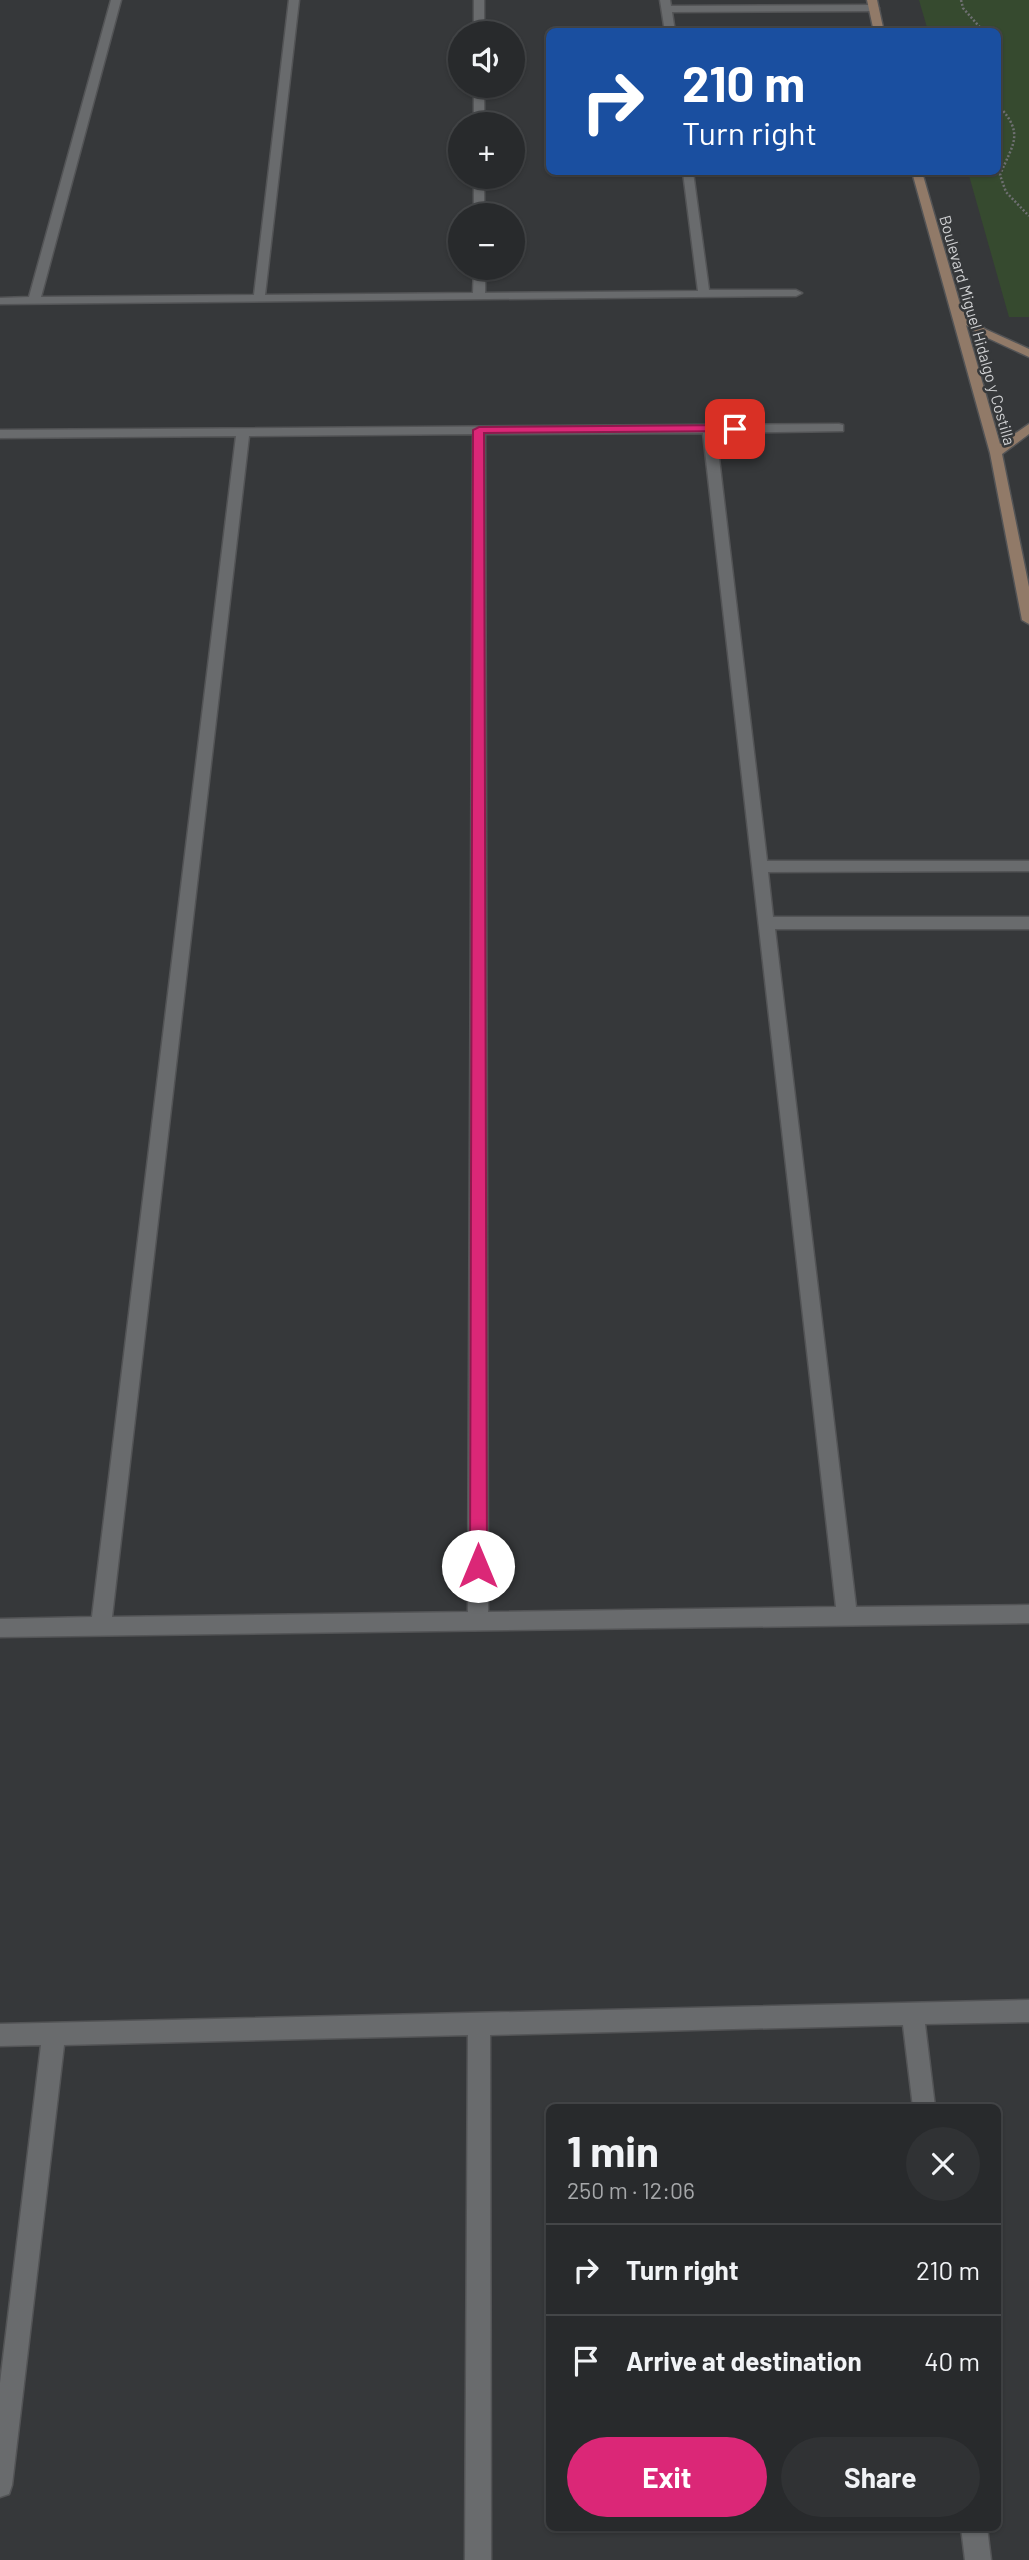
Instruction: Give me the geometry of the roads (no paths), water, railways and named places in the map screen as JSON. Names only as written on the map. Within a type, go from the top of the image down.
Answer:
[{"type":"street","points":[[34,301],[116,0]]},
{"type":"street","points":[[259,299],[294,0]]},
{"type":"street","points":[[479,0],[479,21]]},
{"type":"street","points":[[669,28],[666,4],[873,4],[879,28]]},
{"type":"street","points":[[688,175],[704,294]]},
{"type":"street","name":"Boulevard Miguel Hidalgo y Costilla","points":[[919,175],[996,453],[1029,621]]},
{"type":"street","points":[[479,280],[479,297]]},
{"type":"street","points":[[0,301],[796,293]]},
{"type":"street","points":[[956,312],[981,331],[1029,353]]},
{"type":"street","points":[[1,436],[839,428]]},
{"type":"street","points":[[996,453],[1029,428]]},
{"type":"street","points":[[709,429],[847,1616]]},
{"type":"street","points":[[478,1621],[479,430]]},
{"type":"street","points":[[101,1627],[243,432]]},
{"type":"street","points":[[760,867],[1029,866]]},
{"type":"street","points":[[767,923],[1029,923]]},
{"type":"street","points":[[0,1628],[1029,1614]]},
{"type":"street","points":[[0,2035],[1029,2011]]},
{"type":"street","points":[[913,2014],[924,2104]]},
{"type":"street","points":[[478,2560],[479,2024]]},
{"type":"street","points":[[0,2485],[54,2034]]},
{"type":"street","points":[[974,2531],[978,2560]]}]
